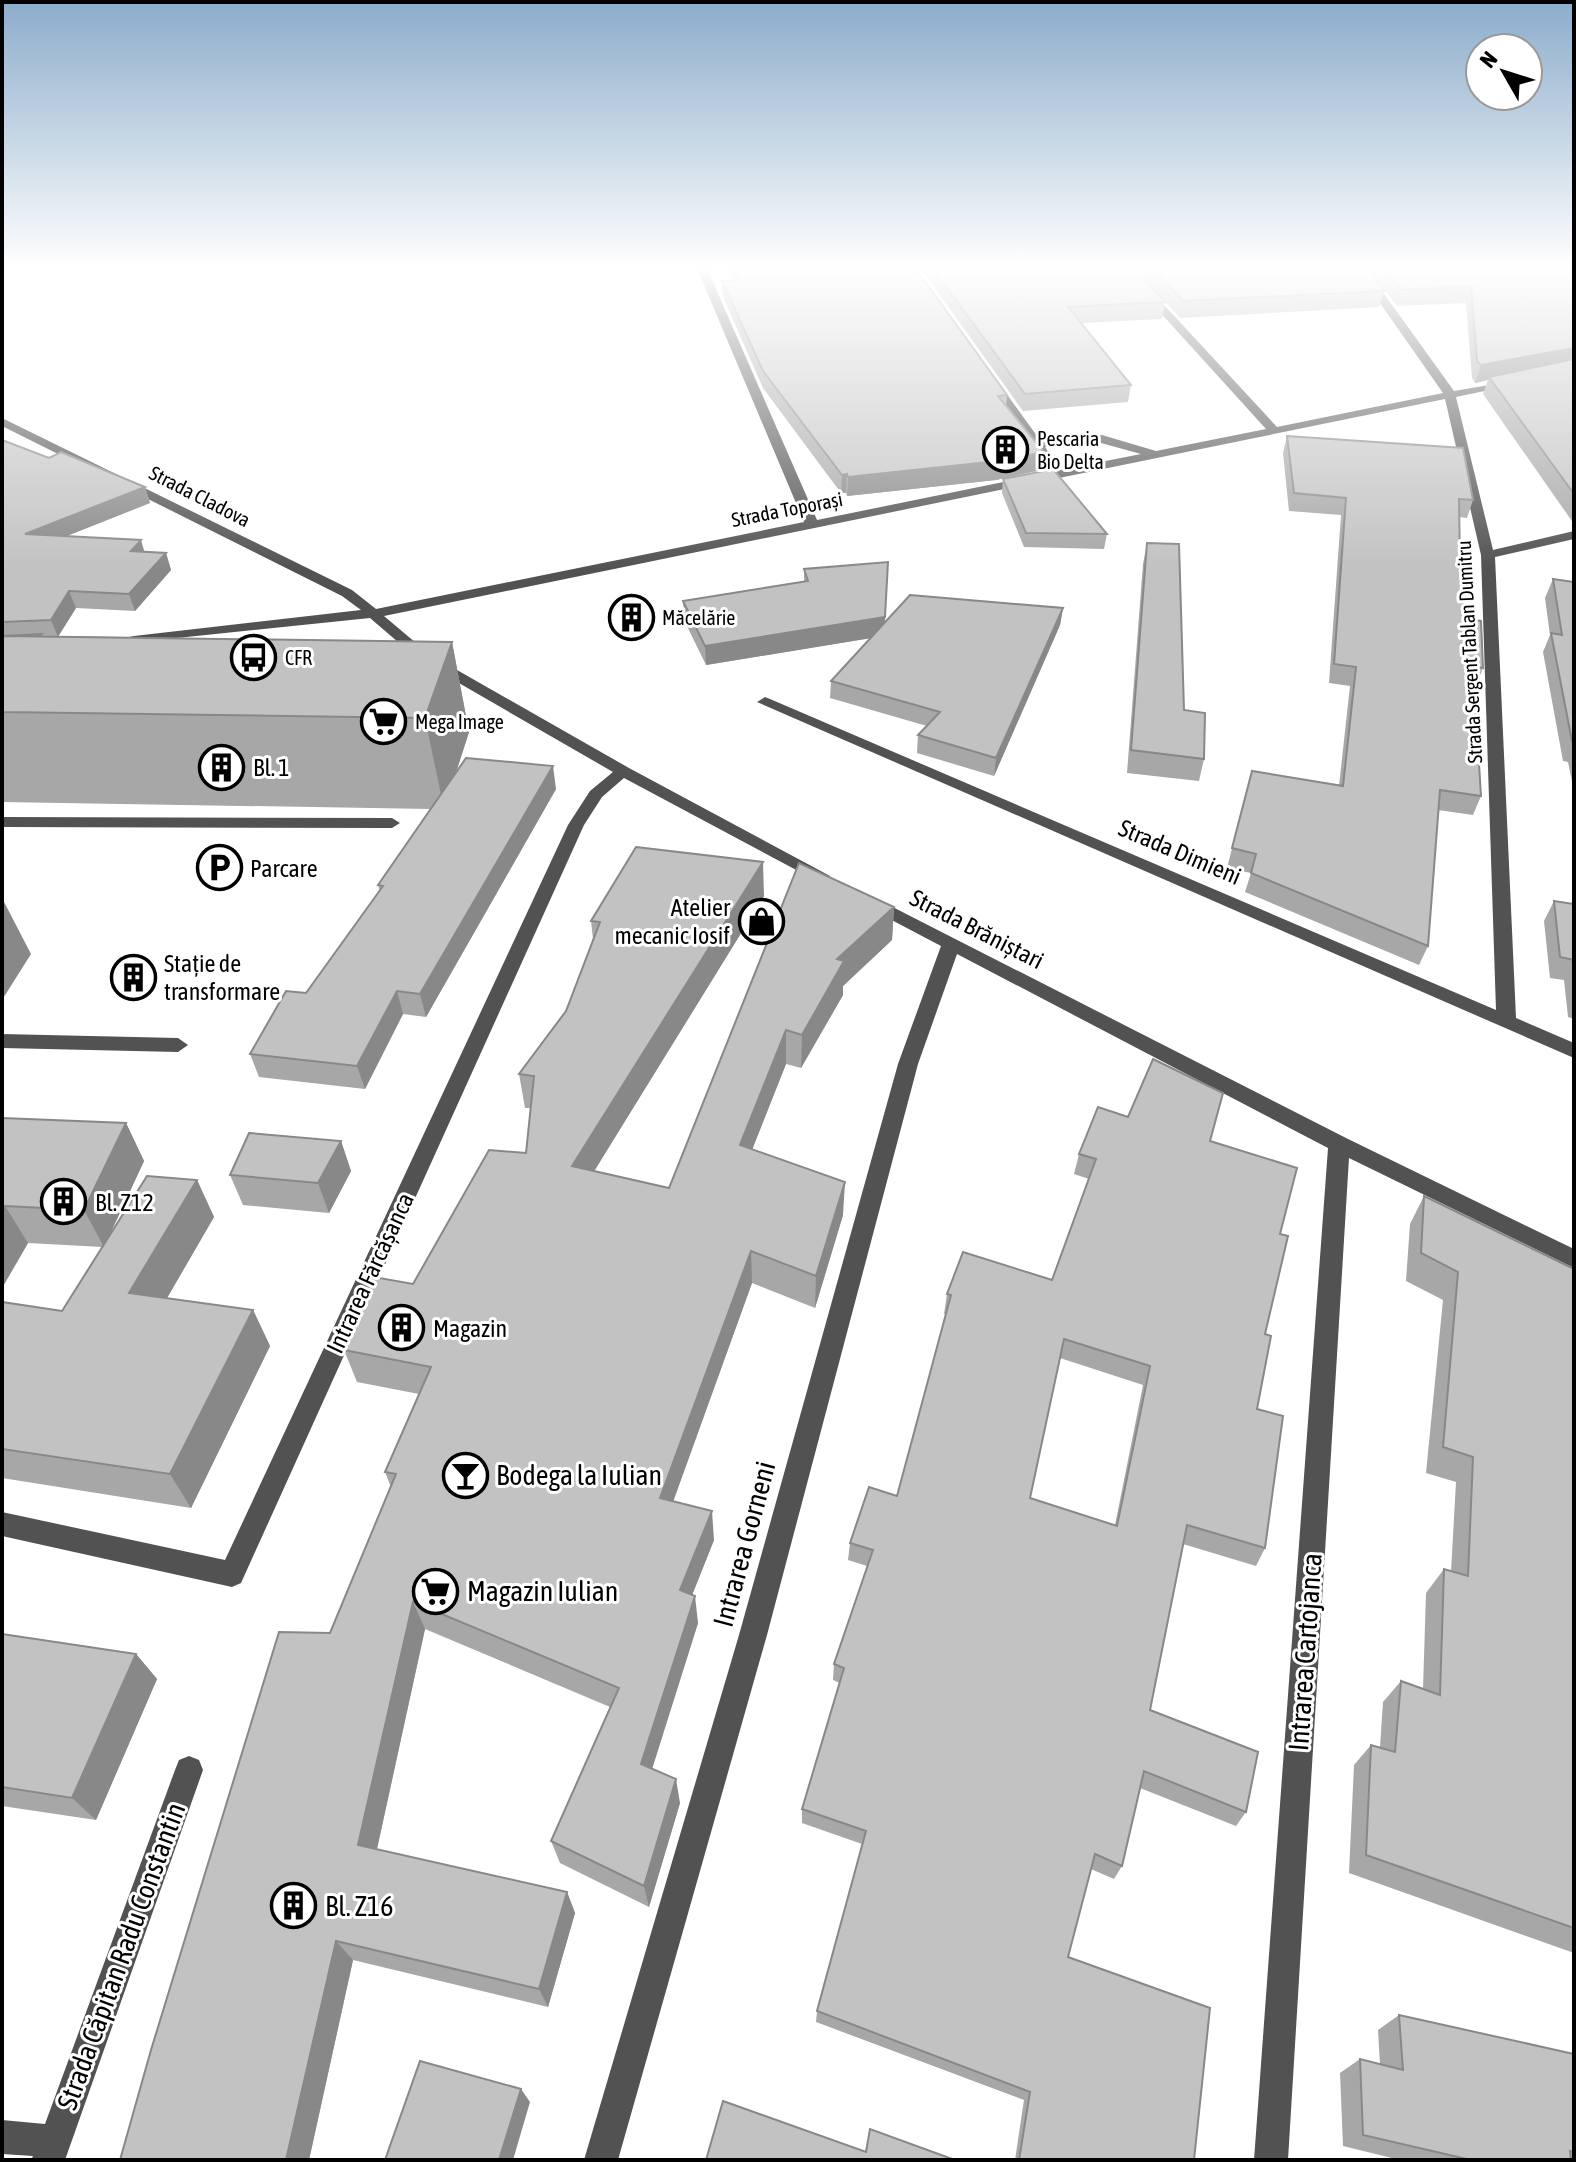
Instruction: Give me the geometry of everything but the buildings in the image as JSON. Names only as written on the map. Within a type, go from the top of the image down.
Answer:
[{"type":"street","points":[[745,367],[811,520],[809,525]]},
{"type":"street","points":[[1216,367],[1275,431]]},
{"type":"street","name":"Strada Sergent Tablan Dumitru","points":[[1433,367],[1450,396],[1488,555],[1506,1020]]},
{"type":"street","points":[[983,368],[1054,468],[1054,476]]},
{"type":"street","name":"Strada Toporași","points":[[114,642],[376,613],[1520,381]]},
{"type":"street","name":"Strada Cladova","points":[[2,421],[347,593],[376,613]]},
{"type":"street","points":[[1037,444],[1102,439],[1157,455]]},
{"type":"street","points":[[1488,555],[1574,535]]},
{"type":"street","name":"Strada Brăniștari","points":[[376,613],[396,637],[424,657],[623,771],[951,945],[1339,1144],[1574,1259]]},
{"type":"street","name":"Strada Dimieni","points":[[765,702],[1574,1051]]},
{"type":"street","name":"Intrarea Fărcășanca","points":[[2,1524],[232,1574],[576,825],[596,794],[623,771]]},
{"type":"street","points":[[2,822],[392,823]]},
{"type":"street","name":"Intrarea Gorneni","points":[[601,2160],[753,1635],[908,1064],[951,945]]},
{"type":"street","points":[[2,1041],[178,1045]]},
{"type":"street","name":"Intrarea Cartojanca","points":[[1271,2160],[1339,1144]]},
{"type":"street","name":"Strada Căpitan Radu Constantin","points":[[2,2137],[51,2151],[189,1770]]},
{"type":"place","name":"Pescaria Bio Delta","points":[[1006,449]]},
{"type":"place","name":"Măcelărie","points":[[631,617]]},
{"type":"place","name":"CFR","points":[[254,657]]},
{"type":"place","name":"Mega Image","points":[[384,721]]},
{"type":"place","name":"Bl. 1","points":[[222,767]]},
{"type":"place","name":"Parcare","points":[[219,868]]},
{"type":"place","name":"Atelier mecanic Iosif","points":[[761,921]]},
{"type":"place","name":"Stație de transformare","points":[[133,977]]},
{"type":"place","name":"Bl. Z12","points":[[64,1202]]},
{"type":"place","name":"Magazin","points":[[402,1328]]},
{"type":"place","name":"Bodega la Iulian","points":[[465,1475]]},
{"type":"place","name":"Magazin Iulian","points":[[436,1591]]},
{"type":"place","name":"Bl. Z16","points":[[294,1906]]}]
